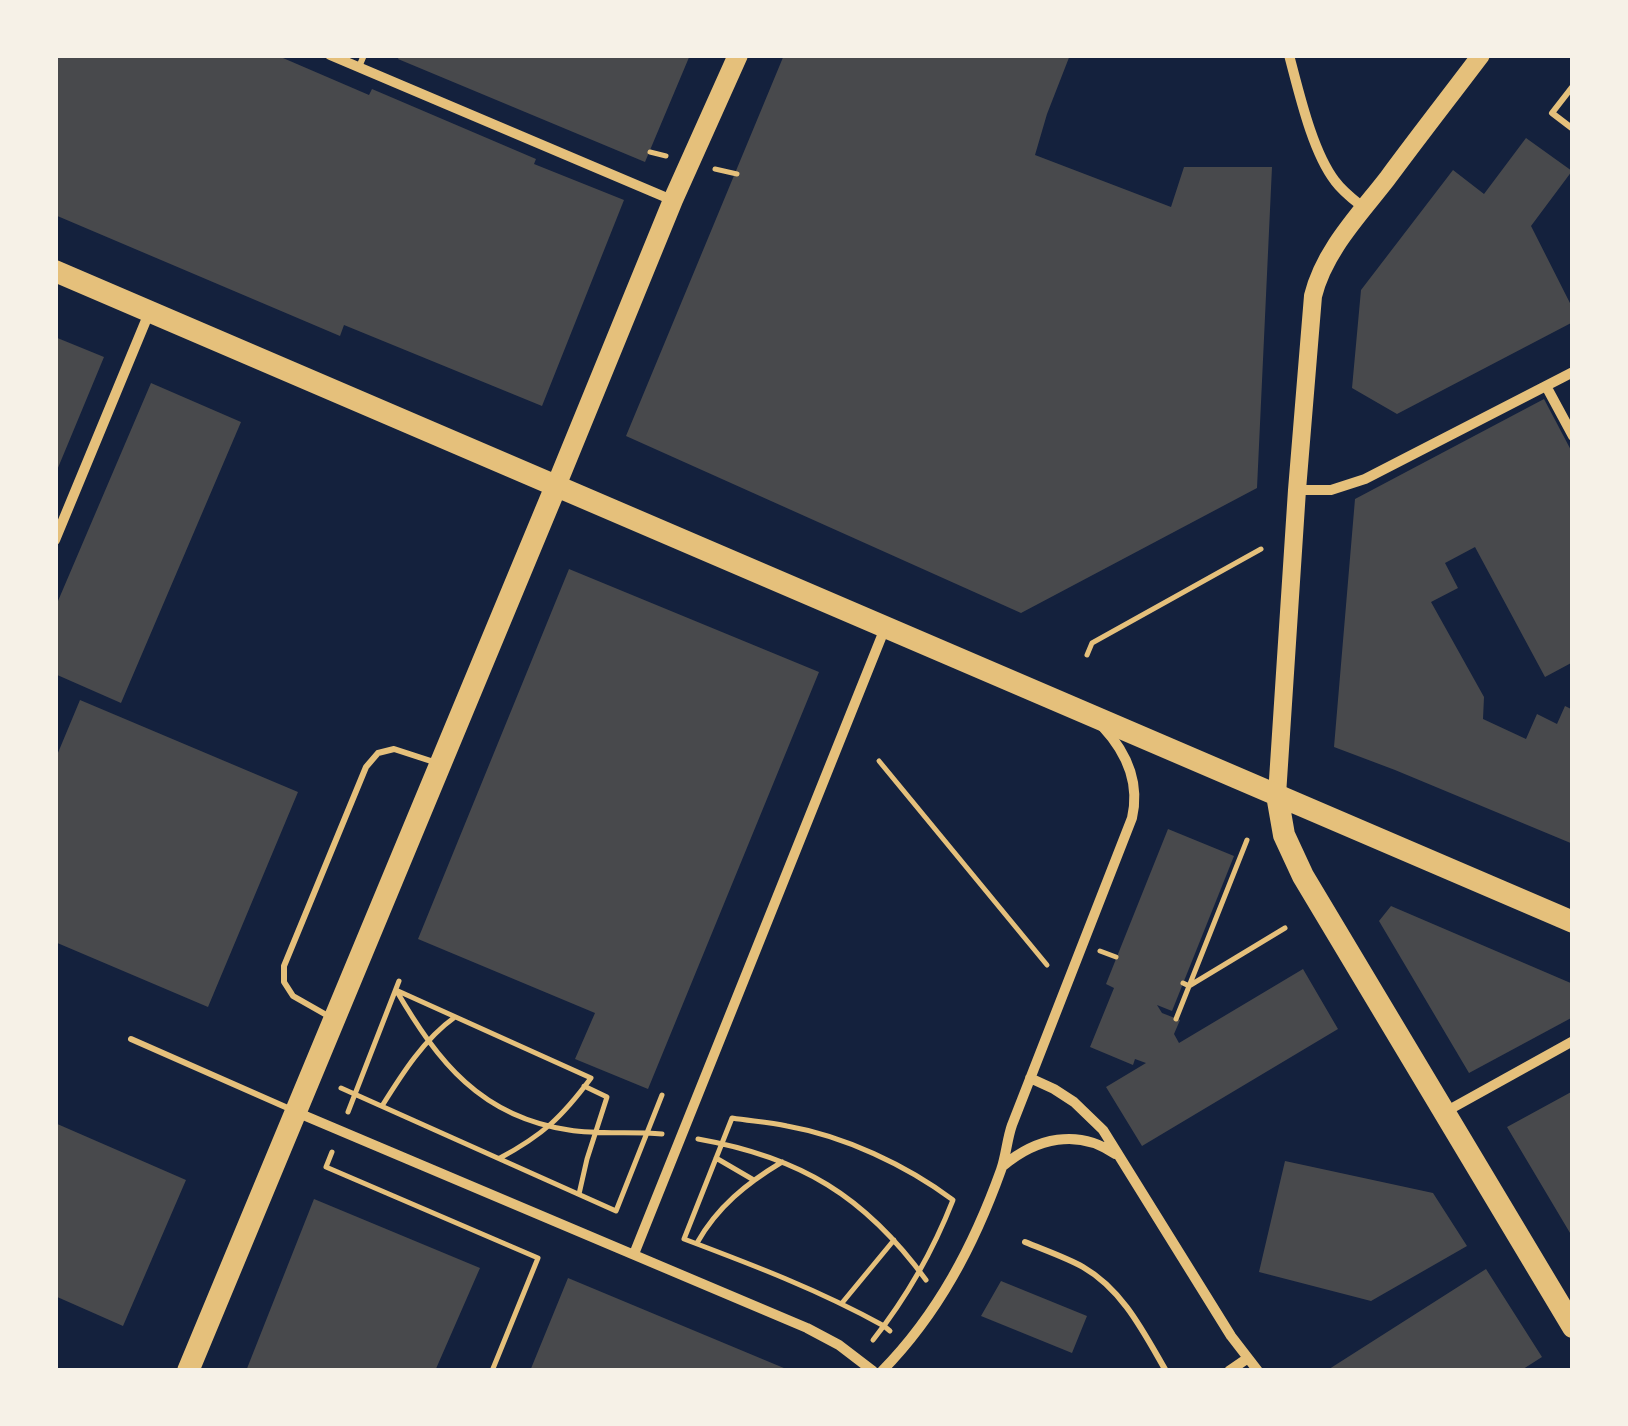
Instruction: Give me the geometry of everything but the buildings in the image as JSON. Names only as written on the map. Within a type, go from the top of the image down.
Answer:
[{"type":"main road","points":[[188,1371],[673,200],[738,55]]},
{"type":"main road","points":[[55,271],[1573,922]]},
{"type":"main road","points":[[1276,794],[1284,835],[1303,876],[1573,1327]]},
{"type":"street","points":[[330,55],[673,200]]},
{"type":"street","points":[[1288,55],[1326,166],[1341,188],[1364,208]]},
{"type":"street","points":[[1276,794],[1314,296],[1325,264],[1481,55]]},
{"type":"street","points":[[55,540],[150,312]]},
{"type":"street","points":[[1297,490],[1331,490],[1365,479],[1573,372]]},
{"type":"street","points":[[1546,386],[1573,436]]},
{"type":"street","points":[[634,1254],[886,627]]},
{"type":"street","points":[[882,1371],[926,1320],[968,1248],[1003,1166],[1008,1136],[1134,810],[1135,790],[1127,761],[1107,730],[1087,714]]},
{"type":"street","points":[[1444,1112],[1573,1041]]},
{"type":"street","points":[[1030,1078],[1084,1110],[1103,1130],[1231,1336],[1258,1371]]},
{"type":"street","points":[[296,1112],[824,1336],[873,1371]]},
{"type":"street","points":[[1003,1166],[1036,1144],[1068,1138],[1092,1141],[1122,1159]]},
{"type":"street","points":[[1229,1371],[1248,1358]]},
{"type":"lane","points":[[359,67],[364,55]]},
{"type":"lane","points":[[1573,86],[1552,113],[1573,129]]},
{"type":"lane","points":[[334,1020],[293,996],[284,982],[284,966],[351,804],[366,768],[378,753],[394,749],[440,764]]},
{"type":"lane","points":[[131,1039],[296,1112]]},
{"type":"lane","points":[[1025,1242],[1084,1268],[1108,1286],[1130,1312],[1166,1371]]},
{"type":"path","points":[[1087,655],[1092,643],[1261,550]]},
{"type":"path","points":[[879,761],[1047,965]]},
{"type":"path","points":[[1176,1019],[1186,985],[1247,840]]},
{"type":"path","points":[[1186,985],[1285,928]]},
{"type":"path","points":[[347,1115],[399,981]]},
{"type":"path","points":[[396,990],[590,1078],[550,1126],[499,1158]]},
{"type":"path","points":[[382,1106],[412,1061],[455,1017]]},
{"type":"path","points":[[579,1194],[608,1097],[584,1086]]},
{"type":"path","points":[[341,1088],[616,1210],[662,1094]]},
{"type":"path","points":[[873,1340],[884,1326],[920,1272],[953,1200],[912,1174],[848,1144],[789,1126],[732,1118],[684,1238],[771,1271],[842,1304],[884,1326],[897,1335]]},
{"type":"path","points":[[332,1152],[326,1167],[538,1258],[492,1371]]},
{"type":"path","points":[[716,1158],[754,1180]]},
{"type":"path","points":[[697,1244],[725,1204],[782,1162]]},
{"type":"path","points":[[842,1304],[895,1239]]}]
